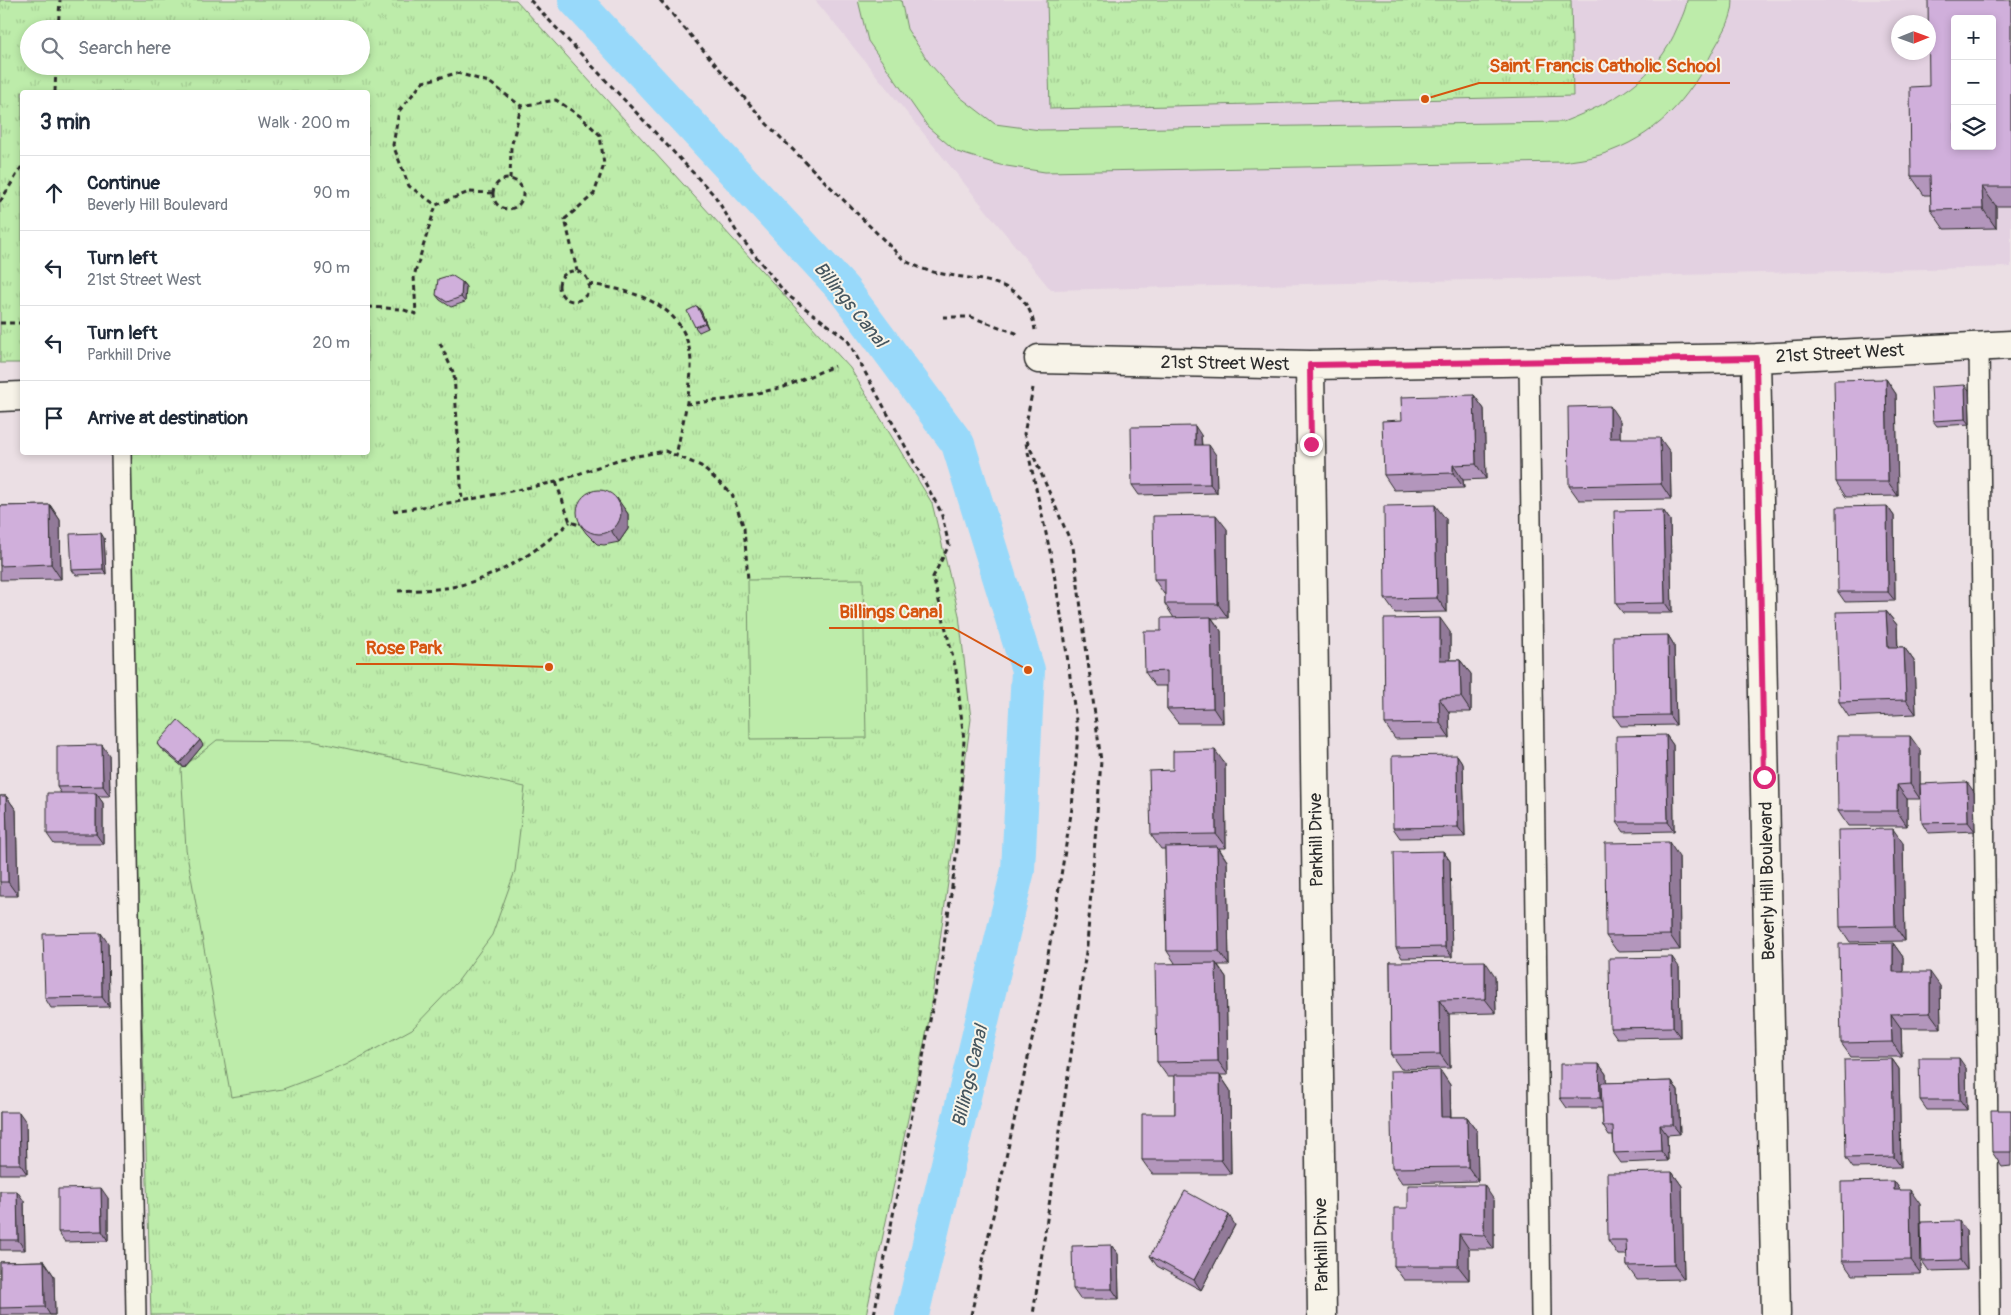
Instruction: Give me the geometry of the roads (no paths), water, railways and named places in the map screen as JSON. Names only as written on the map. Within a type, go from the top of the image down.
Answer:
[{"type":"street","name":"21st Street West","points":[[1039,359],[1310,365],[1756,358],[2011,345]]},
{"type":"street","name":"Beverly Hill Boulevard","points":[[1756,358],[1776,1315]]},
{"type":"street","name":"Parkhill Drive","points":[[1310,365],[1322,1315]]},
{"type":"street","points":[[0,397],[20,396]]},
{"type":"lane","points":[[1979,346],[1990,1315]]},
{"type":"lane","points":[[1529,361],[1541,1315]]},
{"type":"lane","points":[[121,455],[136,1315]]},
{"type":"waterway","name":"Billings Canal","points":[[575,0],[844,290],[958,444],[1028,670],[1018,870],[912,1315]]},
{"type":"place","name":"Saint Francis Catholic School","points":[[1425,99]]},
{"type":"place","name":"Rose Park","points":[[549,667]]},
{"type":"place","name":"Billings Canal","points":[[1028,670]]}]
